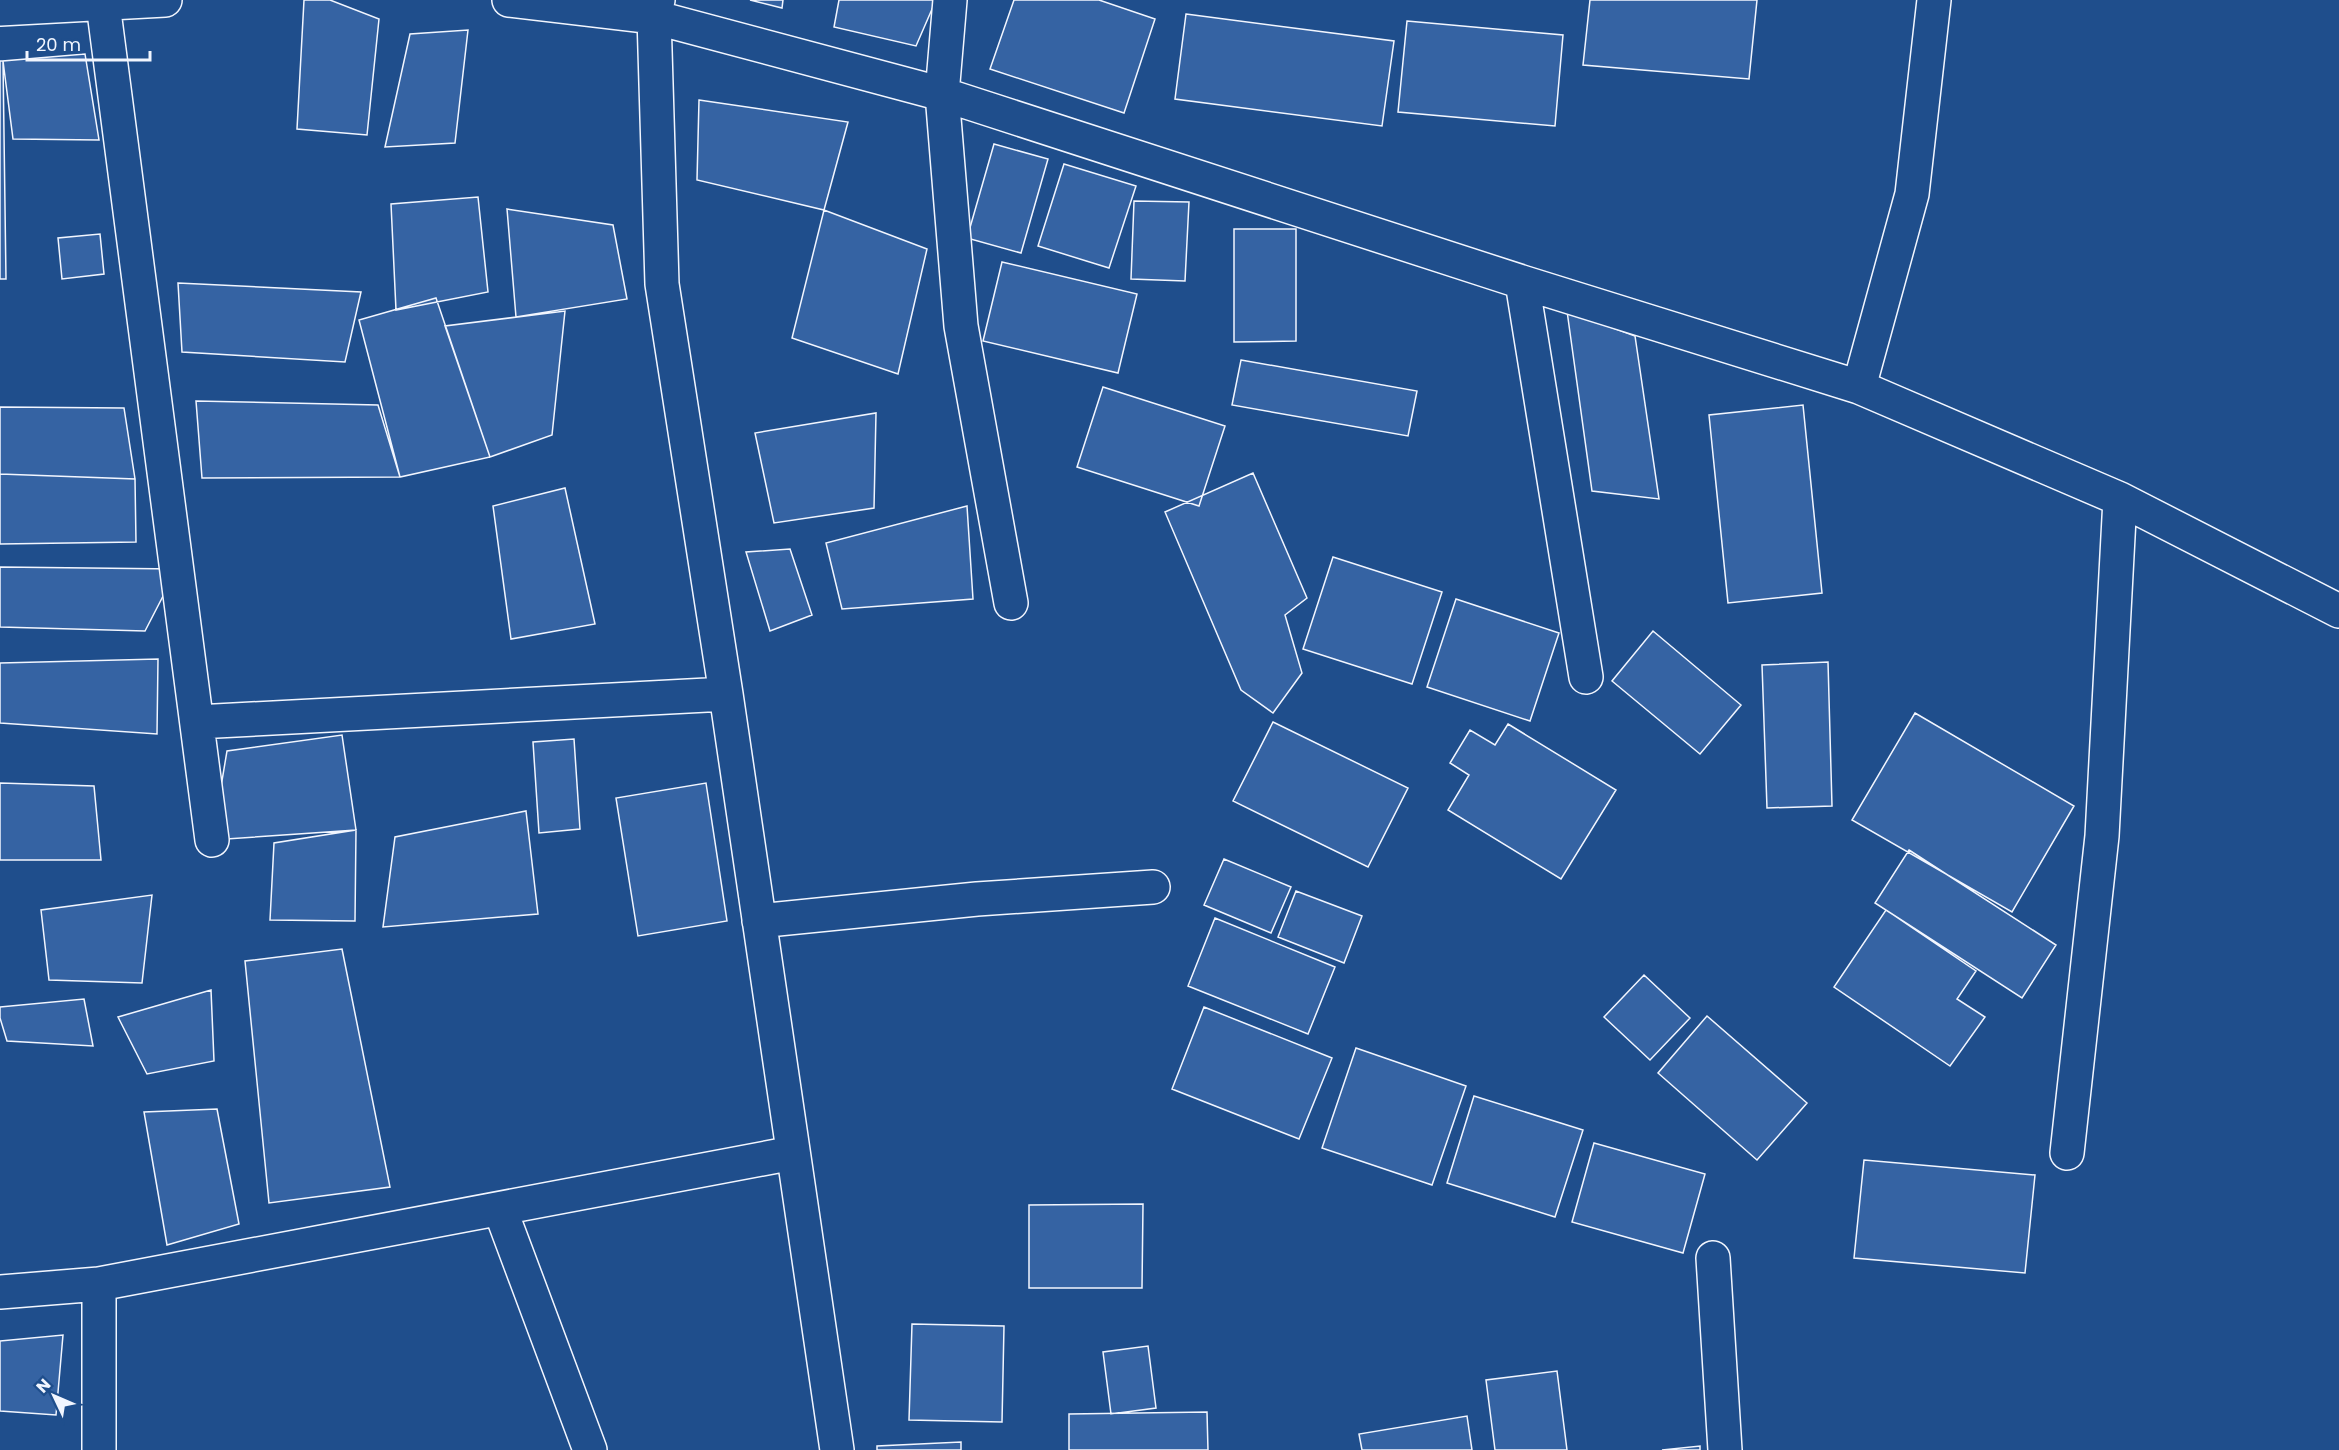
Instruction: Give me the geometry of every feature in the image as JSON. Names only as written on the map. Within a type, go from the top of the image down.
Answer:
[{"type":"street","points":[[0,9],[165,0]]},
{"type":"street","points":[[508,0],[656,8],[942,94],[1522,282],[1859,387],[2120,499],[2339,611]]},
{"type":"street","points":[[950,0],[942,94],[961,326],[1011,603]]},
{"type":"street","points":[[1859,387],[1912,194],[1934,0]]},
{"type":"street","points":[[103,4],[212,840]]},
{"type":"street","points":[[656,8],[662,284],[726,694],[837,1450]]},
{"type":"street","points":[[1522,282],[1586,677]]},
{"type":"street","points":[[2067,1153],[2102,836],[2120,499]]},
{"type":"street","points":[[197,722],[726,694]]},
{"type":"street","points":[[759,921],[977,899],[1153,887]]},
{"type":"street","points":[[0,1292],[99,1284],[793,1153]]},
{"type":"street","points":[[500,1209],[590,1450]]},
{"type":"street","points":[[1713,1258],[1725,1450]]},
{"type":"street","points":[[99,1284],[99,1450]]},
{"type":"building","points":[[304,0],[330,0],[379,19],[367,135],[297,129]]},
{"type":"building","points":[[750,0],[783,0],[782,8]]},
{"type":"building","points":[[839,0],[936,0],[916,46],[834,27]]},
{"type":"building","points":[[1014,0],[1099,0],[1155,19],[1124,113],[990,69]]},
{"type":"building","points":[[1590,0],[1757,0],[1749,79],[1583,65]]},
{"type":"building","points":[[1186,14],[1394,41],[1382,126],[1175,99]]},
{"type":"building","points":[[1407,21],[1563,35],[1555,126],[1398,112]]},
{"type":"building","points":[[468,30],[455,143],[385,147],[410,34]]},
{"type":"building","points":[[85,54],[99,140],[13,139],[3,61]]},
{"type":"building","points":[[0,61],[3,61],[6,279],[0,279]]},
{"type":"building","points":[[699,100],[848,122],[824,210],[697,180]]},
{"type":"building","points":[[994,144],[1048,159],[1021,253],[967,238]]},
{"type":"building","points":[[1064,164],[1136,186],[1109,268],[1038,246]]},
{"type":"building","points":[[478,197],[488,292],[396,310],[391,204]]},
{"type":"building","points":[[1134,201],[1189,202],[1185,281],[1131,279]]},
{"type":"building","points":[[507,209],[613,225],[627,299],[516,317]]},
{"type":"building","points":[[824,210],[927,249],[898,374],[792,338]]},
{"type":"building","points":[[1234,229],[1296,229],[1296,341],[1234,342]]},
{"type":"building","points":[[100,234],[104,274],[62,279],[58,238]]},
{"type":"building","points":[[1002,262],[1137,294],[1118,373],[983,341]]},
{"type":"building","points":[[178,283],[361,292],[345,362],[182,352]]},
{"type":"building","points":[[436,298],[490,457],[400,477],[359,320]]},
{"type":"building","points":[[565,311],[552,435],[490,457],[445,326]]},
{"type":"building","points":[[1567,311],[1635,336],[1659,499],[1592,491]]},
{"type":"building","points":[[1241,360],[1417,391],[1408,436],[1232,405]]},
{"type":"building","points":[[1103,387],[1225,426],[1199,506],[1077,467]]},
{"type":"building","points":[[196,401],[378,405],[400,477],[202,478]]},
{"type":"building","points":[[1803,405],[1822,593],[1728,603],[1709,415]]},
{"type":"building","points":[[0,407],[124,408],[135,479],[0,474]]},
{"type":"building","points":[[876,413],[874,508],[774,523],[755,433]]},
{"type":"building","points":[[1253,473],[1307,598],[1285,615],[1302,673],[1273,713],[1241,690],[1165,512]]},
{"type":"building","points":[[0,474],[135,479],[136,542],[0,544]]},
{"type":"building","points":[[565,488],[595,624],[511,639],[493,506]]},
{"type":"building","points":[[967,506],[973,599],[842,609],[826,543]]},
{"type":"building","points":[[790,549],[812,615],[770,631],[746,552]]},
{"type":"building","points":[[1333,557],[1442,592],[1412,684],[1303,649]]},
{"type":"building","points":[[0,567],[177,569],[145,631],[0,627]]},
{"type":"building","points":[[1456,599],[1559,633],[1530,721],[1427,687]]},
{"type":"building","points":[[1653,631],[1741,705],[1700,754],[1612,681]]},
{"type":"building","points":[[158,659],[157,734],[0,723],[0,663]]},
{"type":"building","points":[[1828,662],[1832,806],[1767,808],[1762,665]]},
{"type":"building","points":[[1915,713],[2074,806],[2012,912],[1852,820]]},
{"type":"building","points":[[1273,722],[1408,788],[1368,867],[1233,801]]},
{"type":"building","points":[[1508,724],[1616,790],[1561,879],[1448,810],[1469,775],[1450,763],[1470,730],[1495,745]]},
{"type":"building","points":[[342,735],[356,830],[212,840],[227,751]]},
{"type":"building","points":[[574,739],[580,829],[539,833],[533,742]]},
{"type":"building","points":[[0,783],[94,786],[101,860],[0,860]]},
{"type":"building","points":[[706,783],[727,921],[638,936],[616,798]]},
{"type":"building","points":[[526,811],[538,914],[383,927],[395,837]]},
{"type":"building","points":[[356,830],[355,921],[270,920],[274,843]]},
{"type":"building","points":[[1909,850],[2056,945],[2022,998],[1875,903]]},
{"type":"building","points":[[1224,859],[1291,887],[1271,933],[1204,905]]},
{"type":"building","points":[[1296,891],[1362,916],[1344,963],[1278,937]]},
{"type":"building","points":[[152,895],[142,983],[49,980],[41,910]]},
{"type":"building","points":[[1886,910],[1976,971],[1957,999],[1985,1017],[1950,1066],[1834,987]]},
{"type":"building","points":[[1215,918],[1335,967],[1308,1034],[1188,986]]},
{"type":"building","points":[[342,949],[390,1187],[269,1203],[245,961]]},
{"type":"building","points":[[1644,975],[1690,1018],[1650,1060],[1604,1017]]},
{"type":"building","points":[[211,990],[214,1061],[147,1074],[118,1017]]},
{"type":"building","points":[[84,999],[93,1046],[7,1041],[0,1018],[0,1007]]},
{"type":"building","points":[[1204,1007],[1332,1058],[1299,1139],[1172,1089]]},
{"type":"building","points":[[1707,1016],[1807,1103],[1757,1160],[1658,1073]]},
{"type":"building","points":[[1356,1048],[1466,1086],[1432,1185],[1322,1148]]},
{"type":"building","points":[[1474,1096],[1583,1130],[1555,1217],[1447,1183]]},
{"type":"building","points":[[217,1109],[239,1224],[167,1245],[144,1112]]},
{"type":"building","points":[[1594,1143],[1705,1174],[1683,1253],[1572,1222]]},
{"type":"building","points":[[1864,1160],[2035,1175],[2025,1273],[1854,1258]]},
{"type":"building","points":[[1143,1204],[1142,1288],[1029,1288],[1029,1205]]},
{"type":"building","points":[[912,1324],[1004,1326],[1002,1422],[909,1420]]},
{"type":"building","points":[[63,1335],[56,1415],[0,1411],[0,1341]]},
{"type":"building","points":[[1148,1346],[1156,1408],[1111,1414],[1103,1352]]},
{"type":"building","points":[[1557,1371],[1567,1450],[1495,1450],[1486,1380]]},
{"type":"building","points":[[1207,1412],[1208,1450],[1069,1450],[1069,1414]]},
{"type":"building","points":[[1467,1416],[1472,1450],[1362,1450],[1359,1434]]},
{"type":"building","points":[[961,1442],[961,1450],[877,1450],[877,1446]]},
{"type":"building","points":[[1700,1446],[1700,1450],[1662,1450]]}]
